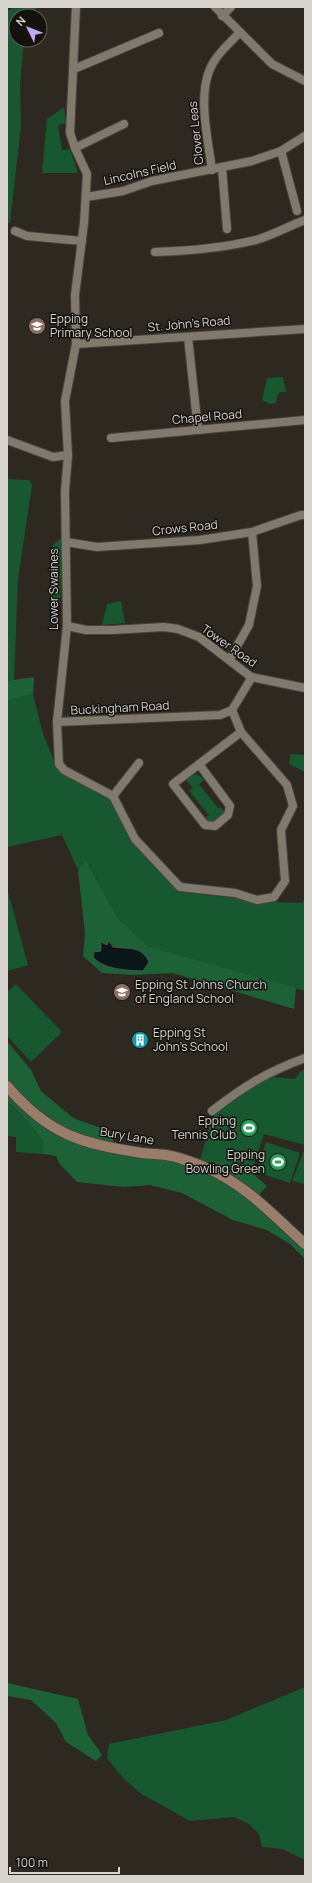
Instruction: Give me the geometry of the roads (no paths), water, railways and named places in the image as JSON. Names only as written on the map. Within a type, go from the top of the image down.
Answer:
[{"type":"main road","name":"Bury Lane","points":[[7,1086],[35,1116],[56,1130],[79,1141],[142,1153],[167,1155],[209,1169],[242,1187],[305,1244]]},
{"type":"street","name":"Lower Swaines","points":[[57,722],[67,626],[65,491],[68,455],[64,401],[76,344],[75,295],[82,241],[87,174],[75,148],[70,132],[76,7]]},
{"type":"street","points":[[215,7],[222,16],[272,64],[305,81]]},
{"type":"street","points":[[222,16],[231,7]]},
{"type":"street","name":"Clover Leas","points":[[212,170],[204,94],[207,77],[213,62],[240,32]]},
{"type":"street","points":[[74,69],[159,33]]},
{"type":"street","points":[[75,148],[124,124]]},
{"type":"street","name":"Lincolns Field","points":[[86,197],[123,191],[152,181],[252,161],[281,151],[305,136]]},
{"type":"street","points":[[281,151],[297,212]]},
{"type":"street","points":[[222,168],[227,229]]},
{"type":"street","points":[[155,252],[191,251],[232,245],[258,239],[305,220]]},
{"type":"street","points":[[15,231],[27,236],[82,241]]},
{"type":"street","name":"St. John's Road","points":[[76,344],[305,329]]},
{"type":"street","points":[[188,337],[198,430]]},
{"type":"street","name":"Chapel Road","points":[[111,438],[305,420]]},
{"type":"street","points":[[7,440],[53,457],[68,455]]},
{"type":"street","name":"Crows Road","points":[[66,542],[97,547],[200,540],[252,532],[301,515],[305,515]]},
{"type":"street","points":[[229,660],[249,625],[257,586],[252,532]]},
{"type":"street","name":"Tower Road","points":[[67,626],[86,630],[164,627],[178,629],[199,637],[252,677],[305,688]]},
{"type":"street","points":[[139,763],[113,796],[136,839],[180,887],[235,893],[257,900],[274,897],[285,881],[281,830],[294,806],[288,785],[241,732],[232,710],[252,677]]},
{"type":"street","name":"Buckingham Road","points":[[113,796],[64,770],[59,764],[57,722],[220,715],[232,710]]},
{"type":"street","points":[[199,764],[230,806],[228,815],[215,826],[205,825],[173,784],[199,764],[241,732]]},
{"type":"street","points":[[212,1111],[255,1080],[278,1068],[305,1058]]},
{"type":"place","name":"Epping Primary School","points":[[37,326]]},
{"type":"place","name":"Epping St Johns Church of England School","points":[[122,992]]},
{"type":"place","name":"Epping St John's School","points":[[140,1040]]},
{"type":"place","name":"Epping Tennis Club","points":[[249,1128]]},
{"type":"place","name":"Epping Bowling Green","points":[[278,1162]]}]
